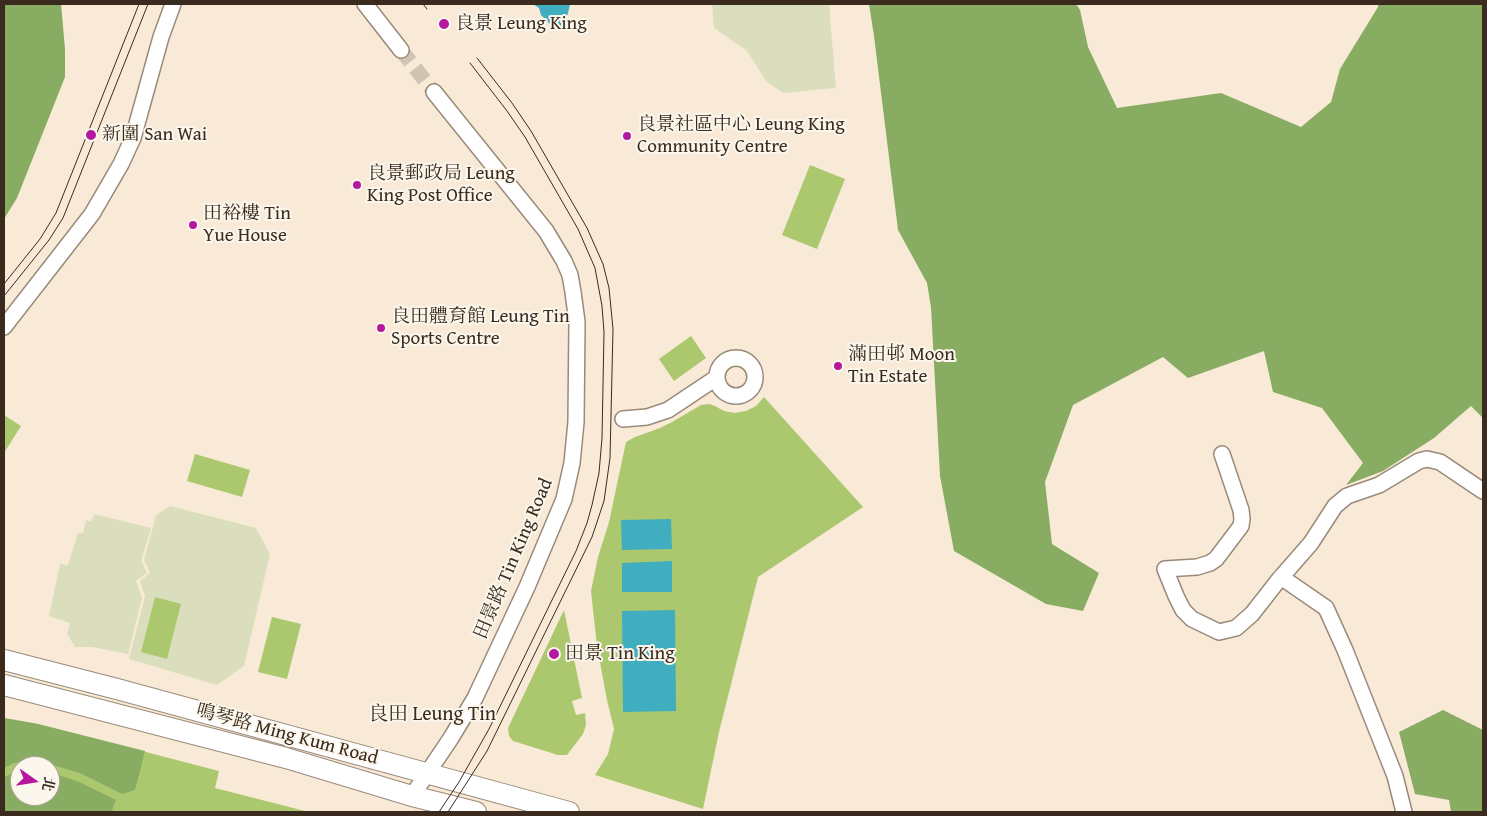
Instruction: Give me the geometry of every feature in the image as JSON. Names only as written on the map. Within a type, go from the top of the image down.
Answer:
[{"type":"main road","name":"鳴琴路 Ming Kum Road","points":[[4,660],[569,812]]},
{"type":"main road","name":"鳴琴路 Ming Kum Road","points":[[4,686],[286,758],[412,796],[476,812]]},
{"type":"street","points":[[4,327],[92,214],[121,164],[133,138],[161,37],[173,4]]},
{"type":"street","points":[[365,4],[401,50]]},
{"type":"street","name":"田景路 Tin King Road","points":[[412,796],[451,738],[478,692],[527,587],[559,514],[569,482],[576,422],[577,322],[570,275],[546,231],[434,92]]},
{"type":"street","points":[[623,419],[647,417],[668,410],[716,378]]},
{"type":"street","points":[[1222,454],[1240,510],[1241,526],[1210,564],[1197,567],[1166,569],[1183,610],[1192,619],[1219,632],[1236,628],[1252,614],[1281,577],[1312,543],[1335,506],[1347,496],[1379,485],[1419,461],[1427,459],[1440,462],[1483,491]]},
{"type":"street","points":[[1281,577],[1326,608],[1394,776],[1404,812]]},
{"type":"shaded area","points":[[712,4],[829,4],[836,88],[783,93],[766,81],[747,51],[714,28]]},
{"type":"shaded area","points":[[170,506],[256,528],[270,554],[244,666],[217,685],[129,659],[145,596],[140,581],[150,573],[144,560],[156,515]]},
{"type":"shaded area","points":[[94,514],[151,528],[141,561],[147,573],[136,581],[142,598],[128,654],[92,647],[75,647],[67,634],[70,623],[49,616],[60,564],[68,565],[78,533],[83,533],[86,520],[91,522]]},
{"type":"green space","points":[[4,4],[61,4],[65,49],[65,77],[17,198],[4,219]]},
{"type":"green space","points":[[869,4],[1076,4],[1080,10],[1088,47],[1117,108],[1221,93],[1301,127],[1331,102],[1340,69],[1378,7],[1378,4],[1483,4],[1483,418],[1471,406],[1434,438],[1383,471],[1346,485],[1363,463],[1322,408],[1273,392],[1264,351],[1188,378],[1163,357],[1073,405],[1045,482],[1052,544],[1099,573],[1083,611],[1046,604],[954,551],[940,476],[931,307],[927,283],[898,230]]},
{"type":"green space","points":[[810,165],[845,179],[817,249],[782,235]]},
{"type":"green space","points":[[691,336],[706,358],[674,381],[659,359]]},
{"type":"green space","points":[[764,397],[863,507],[758,577],[719,732],[703,809],[595,775],[608,754],[614,729],[597,646],[591,591],[598,557],[609,522],[626,442],[660,428],[701,405],[709,404],[724,411],[735,413],[746,411],[756,406]]},
{"type":"green space","points":[[4,415],[21,426],[4,453]]},
{"type":"green space","points":[[195,454],[250,470],[242,497],[187,481]]},
{"type":"green space","points":[[155,597],[181,604],[167,659],[141,652]]},
{"type":"green space","points":[[564,610],[582,698],[572,701],[576,715],[585,713],[586,725],[583,734],[567,755],[558,755],[513,741],[509,736],[508,728]]},
{"type":"green space","points":[[272,617],[301,624],[287,679],[258,672]]},
{"type":"green space","points":[[1443,710],[1483,730],[1483,812],[1451,812],[1449,800],[1415,794],[1399,732]]},
{"type":"green space","points":[[4,718],[38,724],[219,771],[215,788],[309,812],[4,812]]},
{"type":"green space","points":[[4,718],[38,724],[145,751],[135,790],[122,794],[82,774],[60,767],[60,756],[10,756],[10,765],[4,768]]},
{"type":"green space","points":[[10,774],[10,806],[60,806],[60,775],[79,782],[116,800],[112,812],[4,812],[4,777]]},
{"type":"water","points":[[533,4],[570,4],[562,28],[551,25],[541,15],[539,8]]},
{"type":"water","points":[[671,519],[672,549],[622,550],[621,520]]},
{"type":"water","points":[[672,561],[672,592],[622,592],[622,563]]},
{"type":"water","points":[[675,610],[676,711],[623,712],[622,611]]},
{"type":"tunnel","points":[[401,50],[434,92]]},
{"type":"tram line","points":[[4,284],[40,239],[56,213],[139,4]]},
{"type":"tram line","points":[[4,296],[49,240],[63,218],[148,4]]},
{"type":"tram line","points":[[423,4],[427,9]]},
{"type":"tram line","points":[[448,812],[487,751],[592,537],[604,501],[610,458],[613,329],[609,288],[603,264],[587,228],[531,131],[477,58]]},
{"type":"tram line","points":[[439,812],[459,782],[489,729],[576,551],[592,505],[599,473],[602,438],[604,332],[602,306],[595,268],[578,229],[525,137],[470,63]]},
{"type":"place","name":"良景 Leung King","points":[[444,24]]},
{"type":"place","name":"新圍 San Wai","points":[[91,135]]},
{"type":"place","name":"良景社區中心 Leung King Community Centre","points":[[627,136]]},
{"type":"place","name":"良景郵政局 Leung King Post Office","points":[[357,185]]},
{"type":"place","name":"田裕樓 Tin Yue House","points":[[193,225]]},
{"type":"place","name":"良田體育館 Leung Tin Sports Centre","points":[[381,328]]},
{"type":"place","name":"滿田邨 Moon Tin Estate","points":[[838,366]]},
{"type":"place","name":"田景 Tin King","points":[[554,654]]},
{"type":"district","name":"良田 Leung Tin","points":[[432,715]]}]
